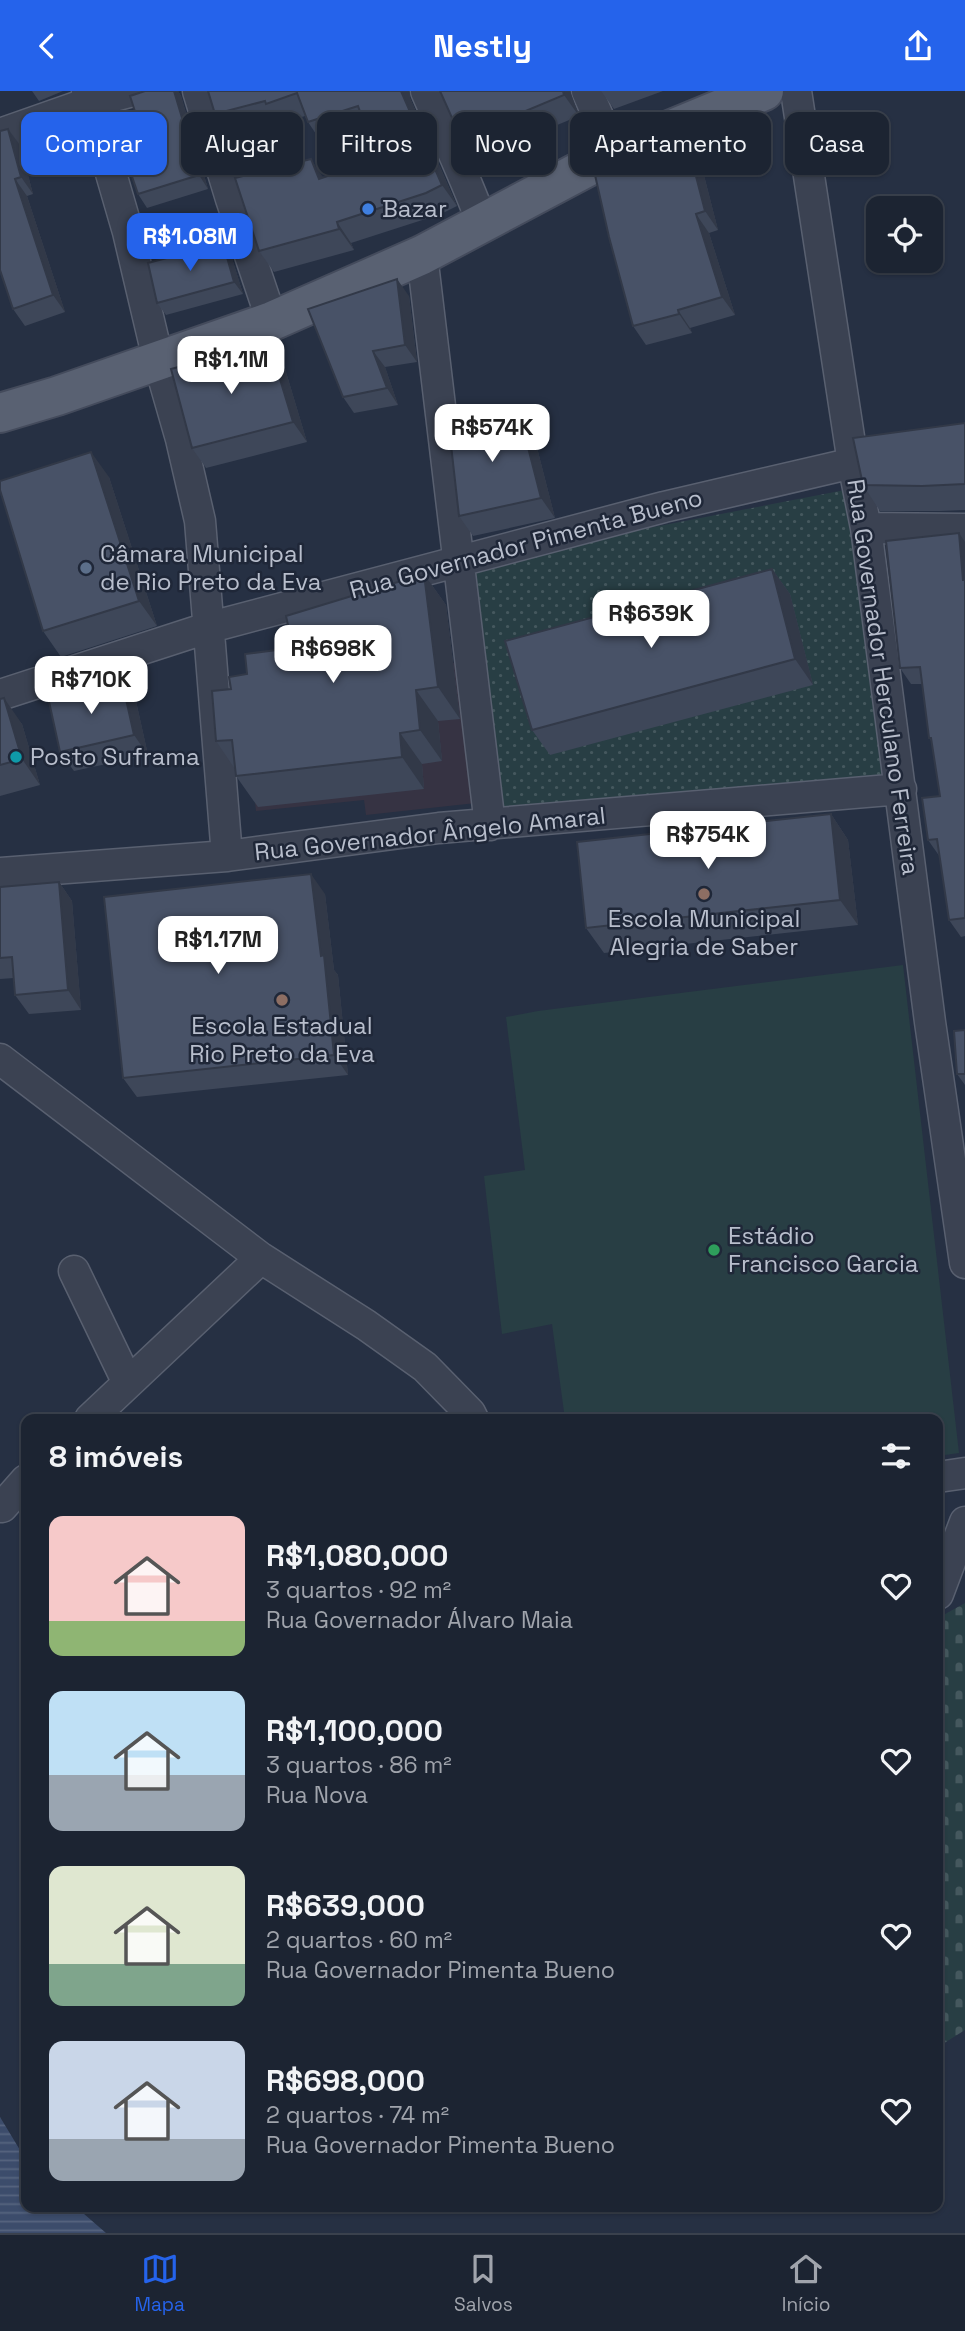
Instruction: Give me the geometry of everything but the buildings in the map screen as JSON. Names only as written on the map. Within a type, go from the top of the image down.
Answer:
[{"type":"main road","points":[[713,112],[764,91]]},
{"type":"main road","points":[[0,413],[57,396],[272,321],[422,255],[573,175]]},
{"type":"street","points":[[0,134],[89,97],[133,91]]},
{"type":"street","points":[[198,91],[272,321]]},
{"type":"street","points":[[426,91],[482,223]]},
{"type":"street","points":[[587,91],[596,112]]},
{"type":"street","name":"Rua Governador Herculano Ferreira","points":[[796,91],[853,463],[866,528],[930,1021],[965,1263]]},
{"type":"street","points":[[89,97],[128,232],[200,521],[227,856]]},
{"type":"street","points":[[422,255],[490,825]]},
{"type":"street","name":"Rua Governador Pimenta Bueno","points":[[0,695],[207,628],[664,507],[853,463]]},
{"type":"street","points":[[866,528],[965,529]]},
{"type":"street","name":"Rua Governador Ângelo Amaral","points":[[0,873],[227,856],[439,828],[901,789]]},
{"type":"street","points":[[0,1059],[261,1258],[366,1325],[425,1367],[470,1414]]},
{"type":"street","points":[[95,1414],[261,1258]]},
{"type":"street","points":[[74,1271],[128,1383]]},
{"type":"street","points":[[943,1475],[965,1473]]},
{"type":"street","points":[[2,1507],[21,1485]]},
{"type":"street","points":[[943,1581],[965,1522]]},
{"type":"shaded area","points":[[460,662],[476,803],[366,815],[364,800],[256,811],[252,773],[229,775],[220,687]]},
{"type":"green space","points":[[850,489],[890,778],[504,820],[473,562]]},
{"type":"green space","name":"Estádio Francisco Garcia","points":[[903,965],[959,1453],[943,1455],[943,1414],[564,1414],[552,1324],[502,1334],[484,1176],[525,1170],[506,1017]]},
{"type":"green space","points":[[965,1603],[965,2030],[943,2044],[943,1615]]},
{"type":"water","points":[[0,2117],[21,2152],[21,2212],[82,2212],[106,2233],[0,2233]]},
{"type":"place","name":"Bazar","points":[[368,209]]},
{"type":"place","name":"Câmara Municipal de Rio Preto da Eva","points":[[86,568]]},
{"type":"place","name":"Posto Suframa","points":[[16,757]]},
{"type":"place","name":"Escola Municipal Alegria de Saber","points":[[704,894]]},
{"type":"place","name":"Escola Estadual Rio Preto da Eva","points":[[282,1000]]},
{"type":"place","name":"Estádio Francisco Garcia","points":[[714,1250]]}]
